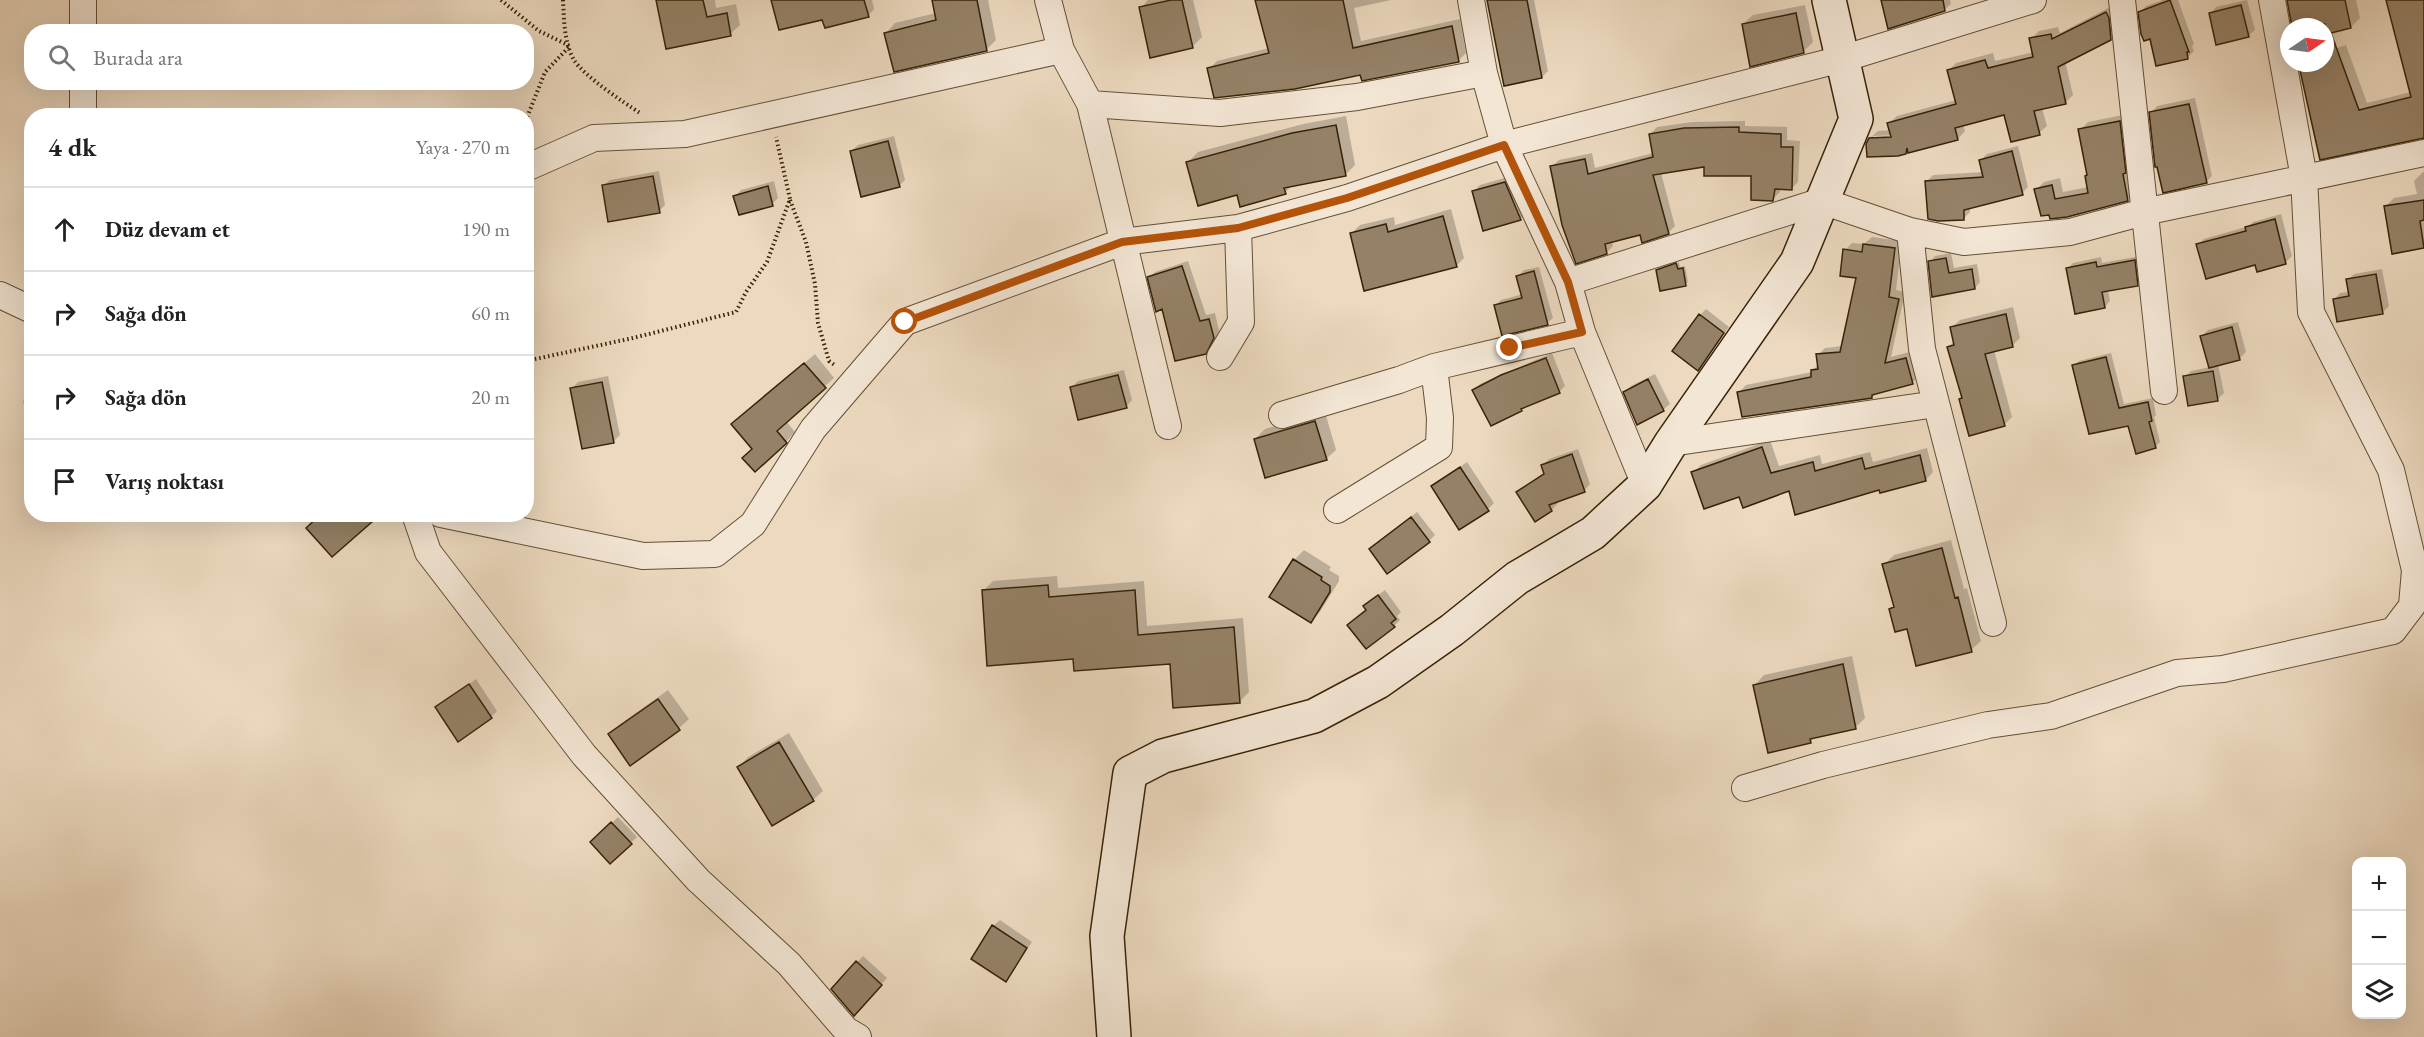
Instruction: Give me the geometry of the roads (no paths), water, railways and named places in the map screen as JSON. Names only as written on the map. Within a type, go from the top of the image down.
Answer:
[{"type":"street","points":[[83,0],[83,24]]},
{"type":"street","points":[[1048,0],[1061,50],[1090,104],[1168,426]]},
{"type":"street","points":[[1470,0],[1484,73],[1504,145],[1568,282],[1582,332],[1646,484]]},
{"type":"street","points":[[1114,1037],[1107,936],[1130,773],[1163,756],[1314,716],[1378,682],[1452,630],[1517,578],[1593,533],[1646,484],[1671,443],[1797,262],[1856,119],[1829,0]]},
{"type":"street","points":[[479,522],[643,556],[715,554],[753,524],[813,429],[905,322],[1122,242],[1238,228],[1347,198],[1504,145],[1842,59],[2033,0]]},
{"type":"street","points":[[2122,0],[2164,391]]},
{"type":"street","points":[[1745,788],[1823,765],[1977,728],[2051,716],[2177,673],[2223,669],[2393,631],[2412,606],[2415,570],[2391,470],[2311,312],[2304,178],[2272,0]]},
{"type":"street","points":[[534,164],[594,138],[685,134],[1061,50]]},
{"type":"street","points":[[1090,104],[1220,112],[1357,97],[1484,73]]},
{"type":"street","points":[[83,90],[83,108]]},
{"type":"street","points":[[1568,282],[1822,201],[1910,231],[1964,242],[2070,232],[2144,212],[2424,153]]},
{"type":"street","points":[[1220,357],[1241,322],[1238,228]]},
{"type":"street","points":[[1910,231],[1922,349],[1993,623]]},
{"type":"street","points":[[0,295],[24,306]]},
{"type":"street","points":[[1282,415],[1399,380],[1434,367],[1582,332]]},
{"type":"street","points":[[1337,510],[1439,447],[1440,418],[1434,367]]},
{"type":"street","points":[[1671,443],[1936,404]]},
{"type":"street","points":[[418,522],[428,552],[584,755],[699,880],[789,964],[846,1030],[858,1037]]}]
